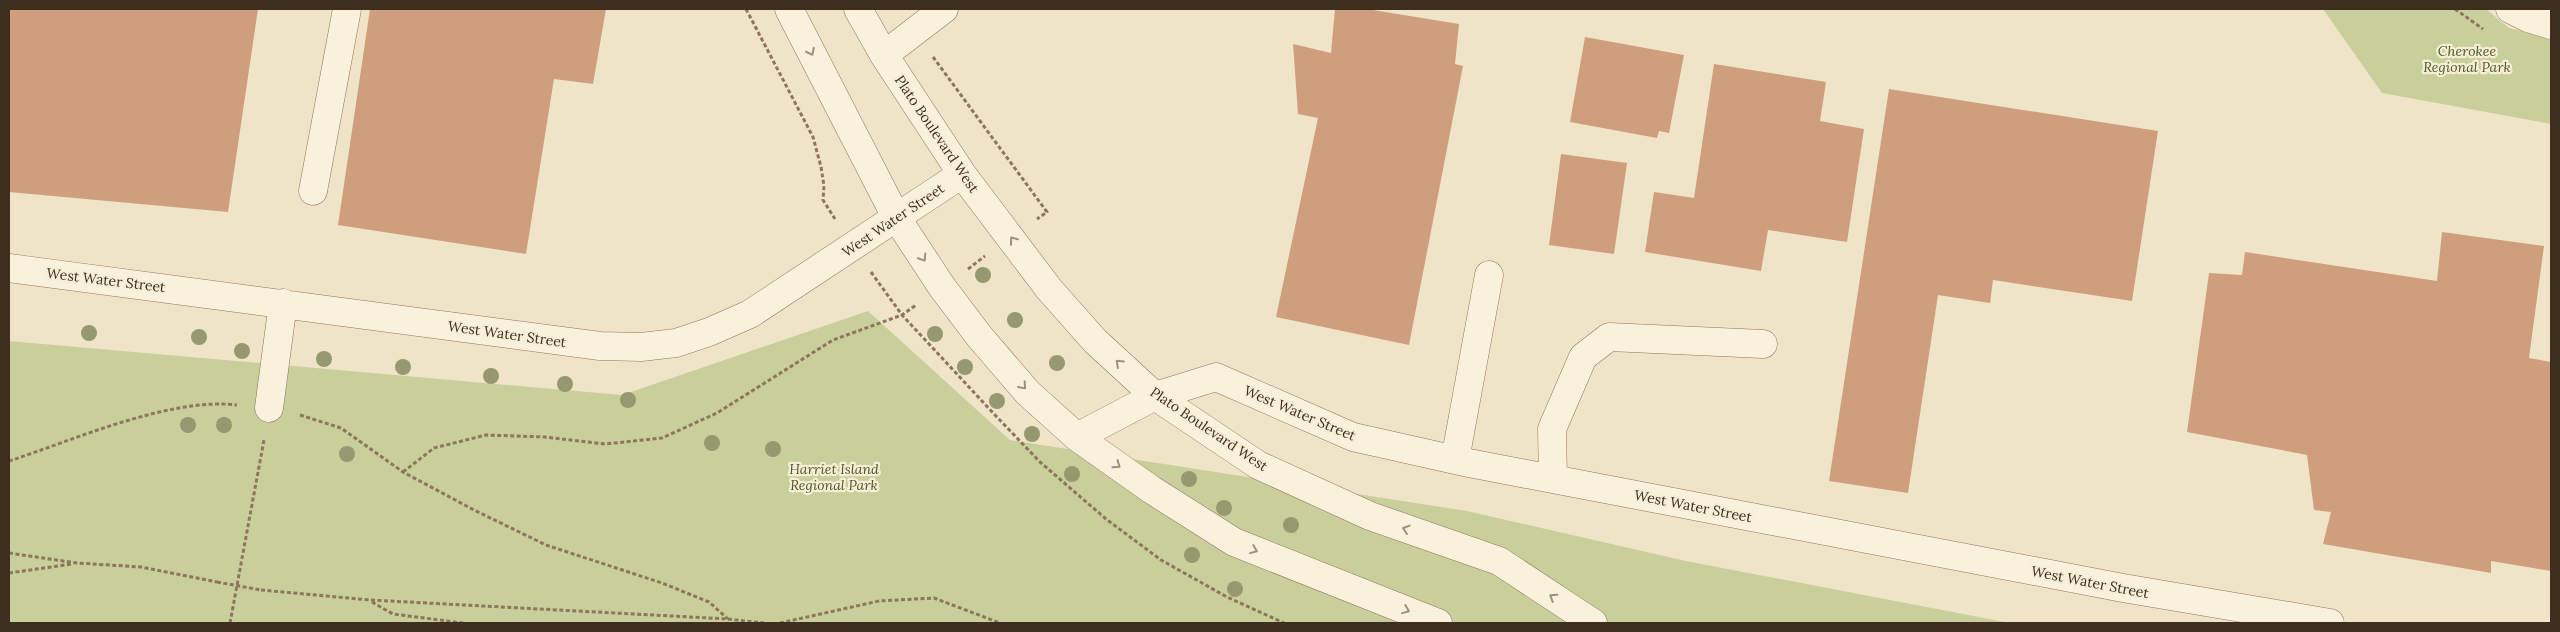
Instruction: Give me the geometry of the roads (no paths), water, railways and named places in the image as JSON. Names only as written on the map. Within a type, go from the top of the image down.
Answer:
[{"type":"street","points":[[313,191],[347,9]]},
{"type":"street","points":[[789,9],[896,217],[942,287],[979,336],[1028,392],[1077,437],[1152,490],[1234,542],[1438,623]]},
{"type":"street","name":"Plato Boulevard West","points":[[858,9],[884,55],[962,174],[1049,289],[1096,341],[1155,396],[1258,465],[1370,516],[1499,561],[1593,623]]},
{"type":"street","points":[[884,55],[944,9]]},
{"type":"street","points":[[2510,9],[2528,18],[2551,25]]},
{"type":"street","name":"West Water Street","points":[[9,268],[600,346],[641,347],[676,343],[709,332],[750,314],[962,174]]},
{"type":"street","points":[[1455,460],[1489,275]]},
{"type":"street","points":[[267,420],[283,303]]},
{"type":"street","points":[[1553,479],[1552,429],[1583,357],[1609,337],[1763,344]]},
{"type":"street","name":"West Water Street","points":[[1077,437],[1155,396],[1216,377],[1353,437],[1455,460],[2114,586],[2330,623]]},
{"type":"park label","name":"Cherokee Regional Park","points":[[2467,59]]},
{"type":"park label","name":"Harriet Island Regional Park","points":[[834,478]]}]
